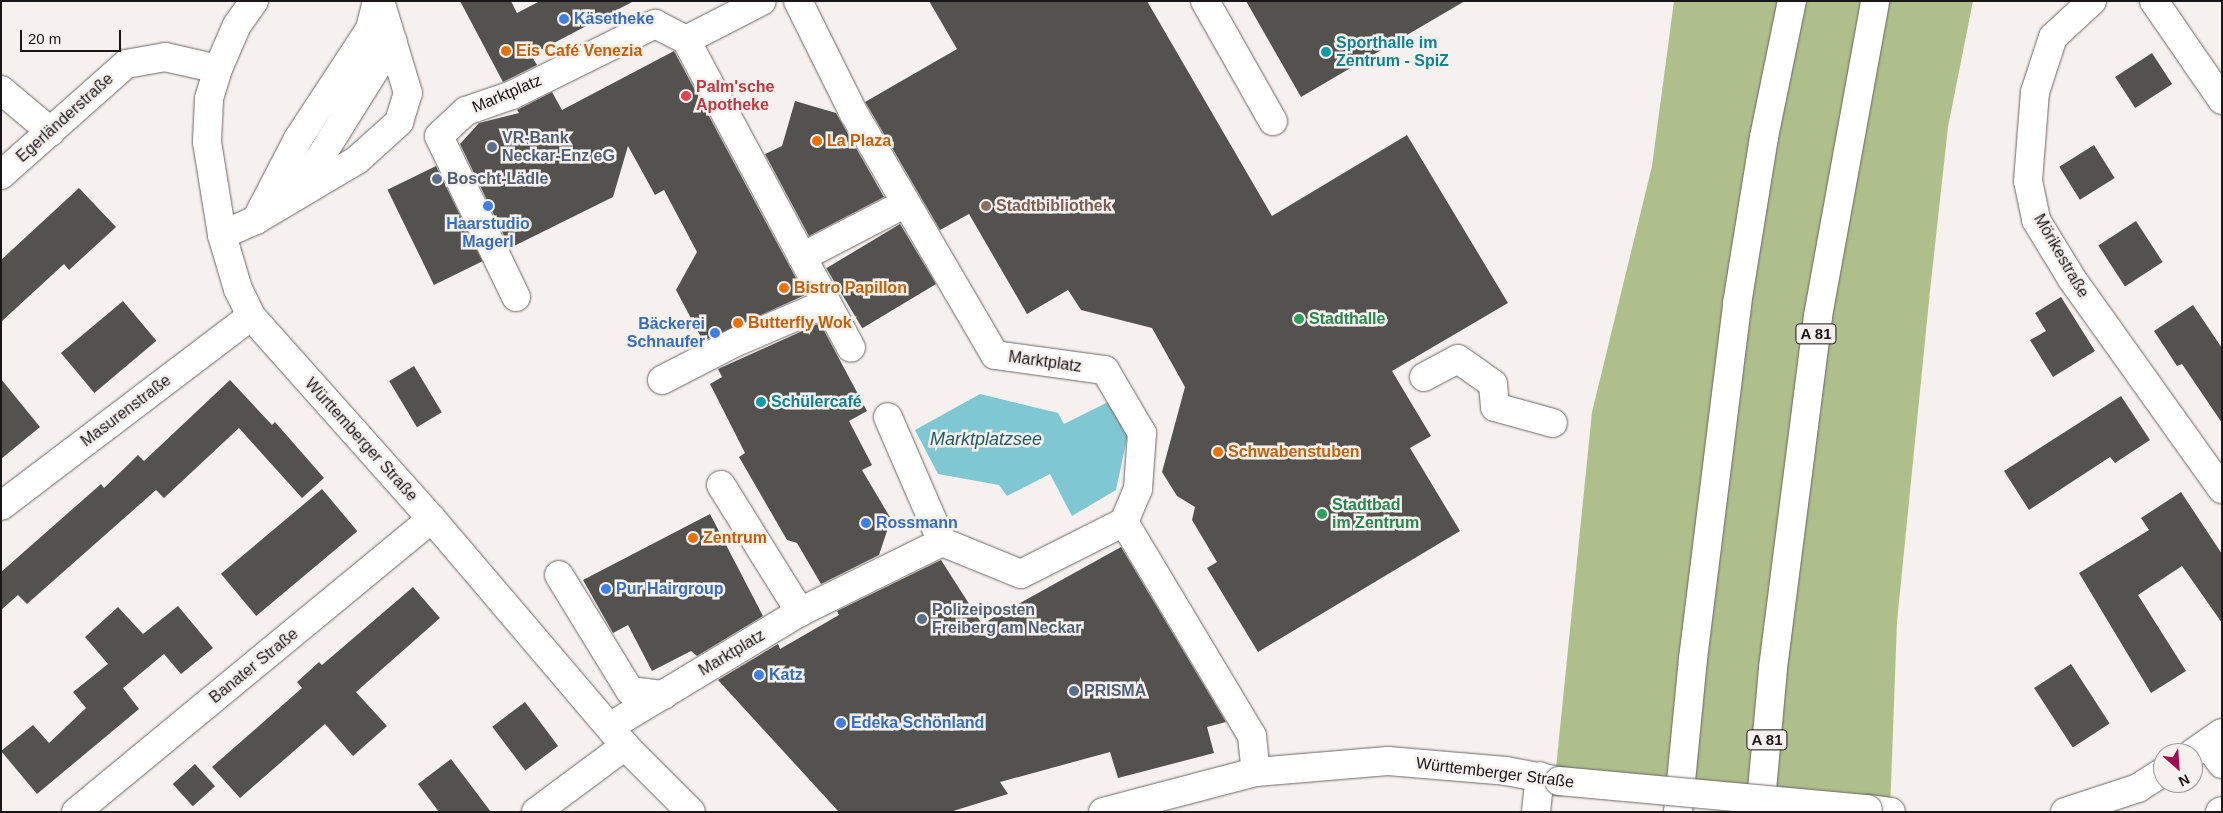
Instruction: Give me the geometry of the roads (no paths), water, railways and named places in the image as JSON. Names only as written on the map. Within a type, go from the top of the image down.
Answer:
[{"type":"main road","name":"Württemberger Straße","points":[[254,1],[237,26],[218,69],[209,99],[207,142],[222,235],[238,290],[251,316],[432,519],[618,736],[692,812]]},
{"type":"main road","points":[[222,235],[256,220],[299,192],[357,160],[399,122],[408,94],[393,41],[378,1]]},
{"type":"main road","points":[[256,220],[298,139],[370,29],[378,1]]},
{"type":"main road","points":[[762,1],[686,40],[802,257],[825,304],[851,348]]},
{"type":"main road","name":"Marktplatz","points":[[798,1],[853,112],[995,354],[1105,370],[1142,433],[1138,489],[1124,522]]},
{"type":"main road","points":[[1205,1],[1273,121]]},
{"type":"main road","points":[[1678,812],[1693,659],[1737,304],[1764,137],[1792,1]]},
{"type":"main road","name":"A 81","points":[[1760,812],[1773,668],[1818,316],[1875,1]]},
{"type":"main road","name":"Mörikestraße","points":[[2092,1],[2053,37],[2035,92],[2028,181],[2036,220],[2072,279],[2222,489]]},
{"type":"main road","points":[[2154,1],[2222,100]]},
{"type":"main road","name":"Marktplatz","points":[[516,297],[439,136],[466,112],[512,96],[655,24],[686,40]]},
{"type":"main road","points":[[299,192],[393,41]]},
{"type":"main road","name":"Egerländerstraße","points":[[1,175],[126,64],[165,57],[218,69]]},
{"type":"main road","points":[[1,90],[51,132]]},
{"type":"main road","points":[[802,257],[906,203]]},
{"type":"main road","points":[[662,380],[736,342],[825,304]]},
{"type":"main road","name":"Masurenstraße","points":[[1,506],[251,316]]},
{"type":"main road","points":[[1424,377],[1458,359],[1493,384],[1495,408],[1553,424]]},
{"type":"main road","points":[[888,417],[942,542],[1021,574],[1124,522],[1252,736],[1256,772]]},
{"type":"main road","points":[[721,485],[800,612]]},
{"type":"main road","name":"Banater Straße","points":[[76,812],[432,519]]},
{"type":"main road","name":"Marktplatz","points":[[536,812],[664,695],[800,612],[942,542]]},
{"type":"main road","points":[[559,575],[630,691],[664,695]]},
{"type":"main road","name":"Württemberger Straße","points":[[1103,812],[1256,772],[1388,761],[1880,811]]},
{"type":"main road","points":[[1536,812],[1549,778]]},
{"type":"main road","points":[[2065,812],[2138,788],[2153,778]]},
{"type":"water","name":"Marktplatzsee","points":[[980,394],[1058,413],[1064,424],[1112,400],[1129,429],[1116,490],[1072,516],[1050,474],[1007,496],[999,485],[938,474],[915,430]]},
{"type":"place","name":"Käsetheke","points":[[564,19]]},
{"type":"place","name":"Eis Café Venezia","points":[[506,51]]},
{"type":"place","name":"Sporthalle im Zentrum - SpiZ","points":[[1326,52]]},
{"type":"place","name":"Palm'sche Apotheke","points":[[686,96]]},
{"type":"place","name":"La Plaza","points":[[817,141]]},
{"type":"place","name":"VR-Bank Neckar-Enz eG","points":[[492,147]]},
{"type":"place","name":"Boscht-Lädle","points":[[437,179]]},
{"type":"place","name":"Haarstudio Magerl","points":[[488,206]]},
{"type":"place","name":"Stadtbibliothek","points":[[986,206]]},
{"type":"place","name":"Bistro Papillon","points":[[784,288]]},
{"type":"place","name":"Stadthalle","points":[[1299,319]]},
{"type":"place","name":"Butterfly Wok","points":[[738,323]]},
{"type":"place","name":"Bäckerei Schnaufer","points":[[715,333]]},
{"type":"place","name":"Schülercafé","points":[[761,402]]},
{"type":"place","name":"Schwabenstuben","points":[[1218,452]]},
{"type":"place","name":"Stadtbad im Zentrum","points":[[1322,514]]},
{"type":"place","name":"Rossmann","points":[[866,523]]},
{"type":"place","name":"Zentrum","points":[[693,538]]},
{"type":"place","name":"Pur Hairgroup","points":[[606,589]]},
{"type":"place","name":"Polizeiposten Freiberg am Neckar","points":[[922,619]]},
{"type":"place","name":"Katz","points":[[759,675]]},
{"type":"place","name":"PRISMA","points":[[1074,691]]},
{"type":"place","name":"Edeka Schönland","points":[[841,723]]}]
